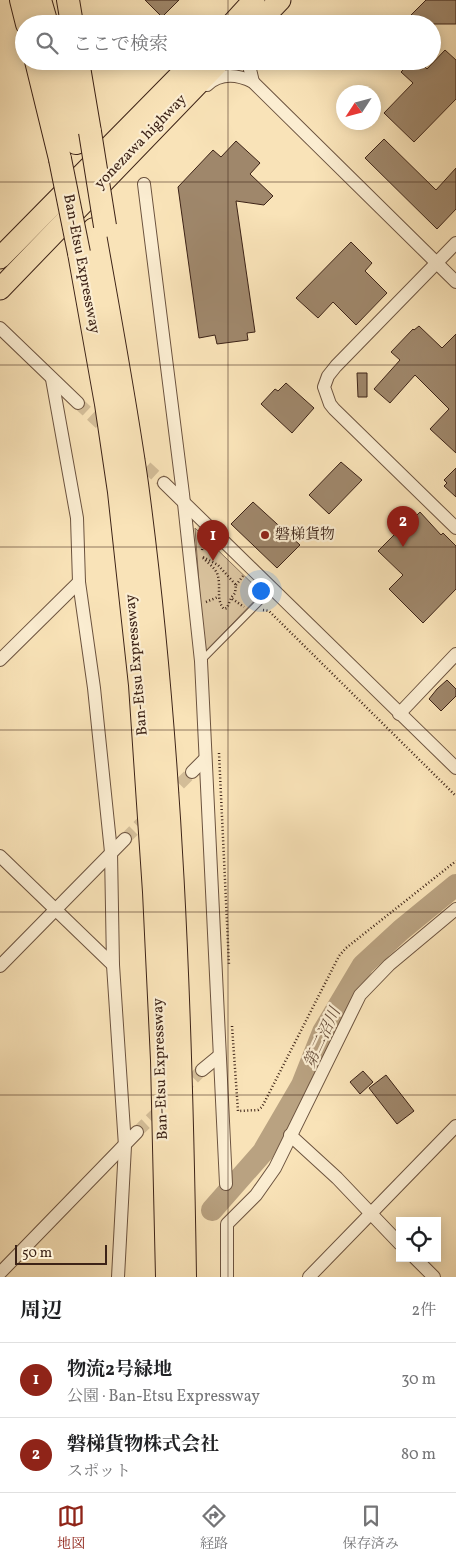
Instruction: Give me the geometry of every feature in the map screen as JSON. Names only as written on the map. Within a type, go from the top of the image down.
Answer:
[{"type":"highway","points":[[68,0],[70,15]]},
{"type":"highway","points":[[240,15],[254,0]]},
{"type":"highway","points":[[266,15],[278,2]]},
{"type":"highway","points":[[26,6],[36,15]]},
{"type":"highway","name":"Ban-Etsu Expressway","points":[[40,70],[75,145],[80,253],[119,492],[140,685],[154,892],[161,1040],[166,1277]]},
{"type":"highway","name":"Ban-Etsu Expressway","points":[[58,70],[75,145],[99,227],[137,486],[164,753],[173,889],[180,1055],[185,1277]]},
{"type":"highway","points":[[75,145],[78,70]]},
{"type":"highway","name":"yonezawa highway","points":[[0,258],[185,70]]},
{"type":"highway","name":"yonezawa highway","points":[[0,289],[211,70]]},
{"type":"street","points":[[273,15],[278,2]]},
{"type":"street","points":[[250,70],[253,82]]},
{"type":"street","points":[[133,151],[148,146],[218,77],[239,77],[253,82],[456,282]]},
{"type":"street","points":[[144,184],[184,502],[201,661],[226,1184]]},
{"type":"street","points":[[456,243],[336,366],[328,376],[324,387],[330,404],[334,409],[456,528]]},
{"type":"street","points":[[0,328],[78,404]]},
{"type":"street","points":[[52,379],[77,518],[79,582],[94,688],[111,852],[114,965],[125,1146],[118,1277]]},
{"type":"street","points":[[164,483],[274,587],[399,714],[456,768]]},
{"type":"street","points":[[0,660],[79,582]]},
{"type":"street","points":[[399,714],[456,654]]},
{"type":"street","points":[[192,772],[206,759]]},
{"type":"street","points":[[0,966],[125,839]]},
{"type":"street","points":[[0,856],[114,965]]},
{"type":"street","points":[[227,1277],[227,1224],[256,1195],[283,1154],[290,1135],[360,995],[389,965],[456,909]]},
{"type":"street","points":[[202,1070],[219,1056]]},
{"type":"street","points":[[310,1277],[456,1126]]},
{"type":"street","points":[[0,1273],[137,1132]]},
{"type":"street","points":[[290,1135],[337,1178],[396,1240]]},
{"type":"street","points":[[419,1262],[434,1277]]},
{"type":"lane","points":[[201,661],[274,587]]},
{"type":"path","points":[[201,564],[206,535]]},
{"type":"path","points":[[201,556],[218,564],[236,585]]},
{"type":"path","points":[[201,556],[216,572],[220,584],[218,597],[220,605],[224,609],[227,608],[235,593],[236,585],[246,573]]},
{"type":"path","points":[[204,595],[204,602]]},
{"type":"path","points":[[232,598],[250,612]]},
{"type":"path","points":[[261,610],[269,611],[456,796]]},
{"type":"path","points":[[219,753],[230,973]]},
{"type":"path","points":[[232,1022],[238,1111],[258,1110],[262,1107],[339,956],[346,948],[456,861]]},
{"type":"shaded area","points":[[195,528],[262,593],[204,653]]},
{"type":"building","points":[[145,0],[179,0],[164,15],[160,15]]},
{"type":"building","points":[[426,0],[456,0],[456,24],[441,24],[441,15],[411,15]]},
{"type":"building","points":[[445,50],[456,60],[456,99],[414,142],[384,113],[413,83],[401,72],[403,70],[441,70],[441,54]]},
{"type":"building","points":[[384,139],[436,190],[456,168],[456,209],[437,229],[365,158]]},
{"type":"building","points":[[236,141],[260,163],[250,174],[273,196],[264,205],[236,201],[255,332],[247,333],[248,340],[217,344],[215,335],[199,338],[178,187],[213,150],[221,157]]},
{"type":"building","points":[[351,242],[372,263],[365,271],[387,293],[356,325],[333,302],[318,318],[296,298]]},
{"type":"building","points":[[419,326],[442,348],[456,334],[456,453],[430,429],[449,409],[415,375],[390,403],[374,389],[400,360],[391,352],[413,329]]},
{"type":"building","points":[[357,373],[367,373],[367,397],[358,397]]},
{"type":"building","points":[[286,383],[314,408],[292,433],[261,404],[275,389],[278,391]]},
{"type":"building","points":[[341,462],[362,480],[329,514],[309,495]]},
{"type":"building","points":[[456,468],[456,497],[444,486],[447,483],[444,480]]},
{"type":"building","name":"磐梯貨物","points":[[253,502],[300,545],[277,568],[231,524]]},
{"type":"building","points":[[420,512],[441,535],[443,533],[456,546],[456,589],[423,623],[389,589],[403,575],[378,551]]},
{"type":"building","points":[[447,680],[456,689],[456,696],[441,711],[429,699]]},
{"type":"building","points":[[363,1071],[373,1082],[360,1094],[350,1082]]},
{"type":"building","points":[[386,1075],[414,1111],[397,1124],[369,1088]]},
{"type":"waterway","name":"第二沼川","points":[[212,1210],[263,1152],[302,1085],[323,1032],[363,965],[401,930],[456,885]]},
{"type":"tunnel","points":[[78,403],[109,432]]},
{"type":"tunnel","points":[[133,455],[164,483]]},
{"type":"tunnel","points":[[167,797],[192,772]]},
{"type":"tunnel","points":[[125,839],[150,814]]},
{"type":"tunnel","points":[[181,1091],[202,1070]]},
{"type":"tunnel","points":[[137,1132],[164,1106]]},
{"type":"place","name":"磐梯貨物","points":[[265,535]]},
{"type":"place","name":"磐梯貨物株式会社","points":[[403,547]]},
{"type":"place","name":"物流2号緑地","points":[[213,561]]}]
